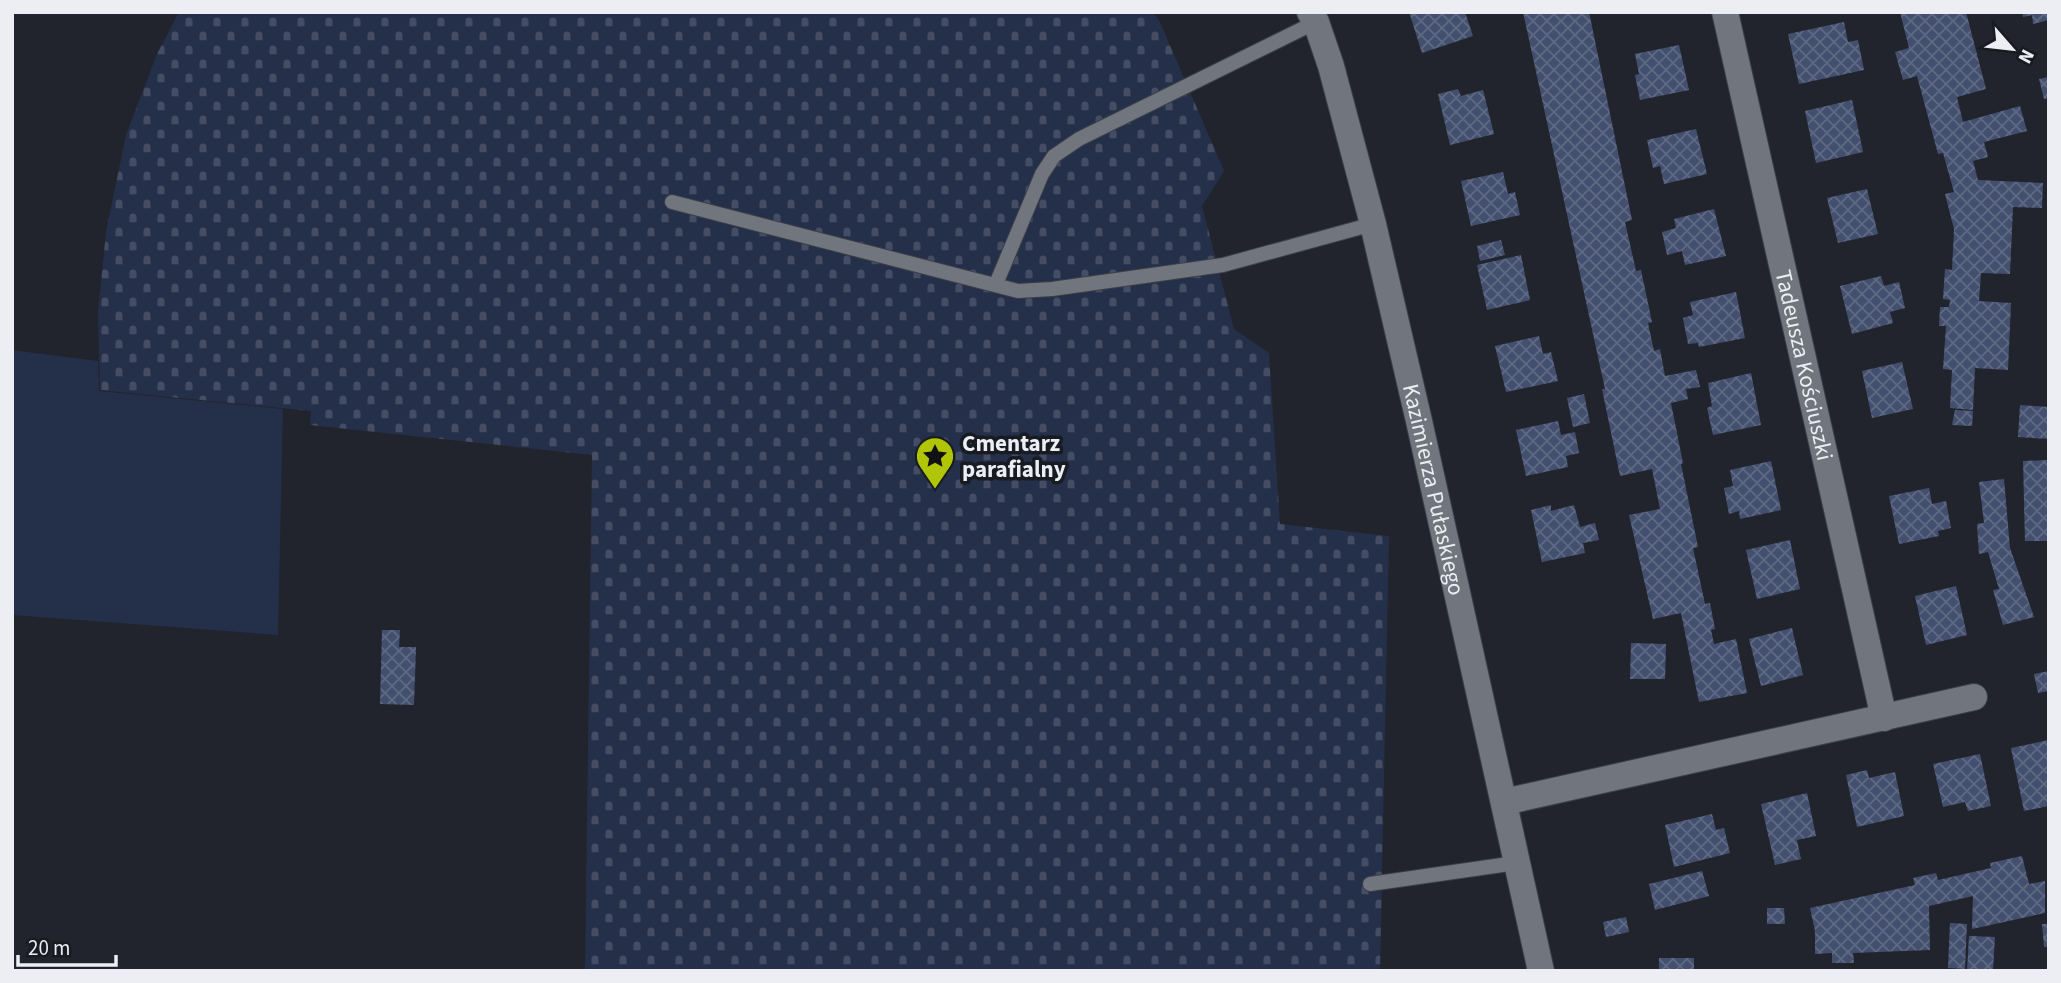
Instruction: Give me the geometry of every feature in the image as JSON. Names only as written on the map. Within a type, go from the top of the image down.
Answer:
[{"type":"street","name":"Tadeusza Kościuszki","points":[[1726,12],[1884,718]]},
{"type":"street","name":"Kazimierza Pułaskiego","points":[[1313,17],[1331,66],[1373,224],[1541,971]]},
{"type":"street","points":[[1504,802],[1974,697]]},
{"type":"lane","points":[[996,284],[1042,174],[1054,156],[1079,139],[1313,17]]},
{"type":"lane","points":[[672,202],[1018,290],[1052,289],[1218,266],[1373,224]]},
{"type":"lane","points":[[1370,884],[1516,863]]},
{"type":"green space","name":"Cmentarz parafialny","points":[[179,12],[1153,12],[1159,20],[1224,171],[1202,206],[1234,329],[1269,353],[1280,524],[1389,536],[1380,971],[585,971],[592,455],[310,425],[311,411],[100,390],[98,312],[106,232],[126,135],[157,54]]},
{"type":"green space","points":[[12,350],[98,361],[99,391],[283,409],[278,635],[12,615]]},
{"type":"building","points":[[1409,12],[1465,12],[1473,36],[1422,53]]},
{"type":"building","points":[[1523,12],[1589,12],[1632,220],[1625,222],[1636,271],[1641,270],[1652,322],[1648,323],[1654,351],[1660,349],[1665,376],[1696,370],[1700,387],[1686,389],[1688,399],[1671,403],[1698,547],[1693,548],[1705,604],[1710,603],[1715,629],[1711,630],[1714,644],[1736,639],[1747,693],[1699,702],[1681,613],[1653,619],[1629,515],[1660,509],[1652,469],[1620,476],[1602,389],[1605,389]]},
{"type":"building","points":[[1900,12],[1966,12],[1986,89],[1957,97],[1963,122],[2020,106],[2027,131],[1984,142],[1988,157],[1973,161],[1978,180],[2043,183],[2042,208],[2013,207],[2010,274],[1981,273],[1979,301],[2011,303],[2008,370],[1975,368],[1973,410],[1950,408],[1952,370],[1943,369],[1946,326],[1939,326],[1940,307],[1949,307],[1950,300],[1943,299],[1945,269],[1952,270],[1954,229],[1945,194],[1954,192],[1943,153],[1938,154],[1917,76],[1903,80],[1895,52],[1909,48]]},
{"type":"building","points":[[2022,12],[2049,12],[2049,20],[2033,24],[2032,15],[2023,17]]},
{"type":"building","points":[[1844,22],[1848,42],[1858,40],[1864,70],[1799,84],[1788,34]]},
{"type":"building","points":[[1679,45],[1689,90],[1640,100],[1635,75],[1639,74],[1635,54]]},
{"type":"building","points":[[2049,77],[2049,98],[2044,99],[2039,79]]},
{"type":"building","points":[[1458,89],[1461,96],[1483,90],[1494,134],[1450,145],[1438,94]]},
{"type":"building","points":[[1852,100],[1863,152],[1816,163],[1805,111]]},
{"type":"building","points":[[1696,129],[1707,174],[1664,184],[1660,166],[1653,168],[1647,140]]},
{"type":"building","points":[[1503,172],[1508,194],[1515,192],[1520,215],[1471,226],[1461,181]]},
{"type":"building","points":[[1867,189],[1878,234],[1838,243],[1827,198]]},
{"type":"building","points":[[1714,209],[1726,256],[1685,265],[1682,251],[1667,255],[1662,232],[1676,228],[1674,219]]},
{"type":"building","points":[[1501,240],[1505,255],[1480,261],[1477,246]]},
{"type":"building","points":[[1521,255],[1530,300],[1487,310],[1477,265]]},
{"type":"building","points":[[1881,276],[1884,286],[1899,282],[1905,308],[1890,312],[1893,323],[1852,334],[1840,286]]},
{"type":"building","points":[[1736,292],[1745,338],[1699,347],[1698,343],[1688,344],[1683,318],[1693,315],[1690,302]]},
{"type":"building","points":[[1539,336],[1543,354],[1551,352],[1558,381],[1506,392],[1495,346]]},
{"type":"building","points":[[1902,362],[1913,409],[1872,418],[1862,371]]},
{"type":"building","points":[[1751,373],[1761,425],[1713,435],[1707,408],[1712,406],[1708,383]]},
{"type":"building","points":[[1584,394],[1590,423],[1573,427],[1567,398]]},
{"type":"building","points":[[2020,405],[2049,407],[2049,439],[2018,437]]},
{"type":"building","points":[[1955,410],[1973,411],[1972,426],[1952,425]]},
{"type":"building","points":[[1558,421],[1561,435],[1575,432],[1579,453],[1566,456],[1568,467],[1526,476],[1516,430]]},
{"type":"building","points":[[2049,460],[2049,541],[2025,541],[2023,461]]},
{"type":"building","points":[[1771,461],[1781,510],[1740,519],[1739,511],[1729,514],[1724,488],[1733,486],[1730,470]]},
{"type":"building","points":[[2004,479],[2010,548],[2034,617],[2003,625],[1993,590],[1999,589],[1988,552],[1979,554],[1977,524],[1984,523],[1979,482]]},
{"type":"building","points":[[1929,488],[1932,504],[1946,501],[1951,528],[1938,531],[1939,536],[1899,544],[1889,496]]},
{"type":"building","points":[[1551,505],[1551,511],[1574,505],[1580,527],[1595,523],[1599,540],[1583,543],[1585,553],[1542,562],[1531,510]]},
{"type":"building","points":[[1790,540],[1800,589],[1757,599],[1746,550]]},
{"type":"building","points":[[1956,586],[1967,635],[1926,645],[1915,596]]},
{"type":"building","points":[[1792,628],[1803,675],[1761,686],[1749,639]]},
{"type":"building","points":[[382,630],[400,630],[399,647],[416,647],[414,705],[380,704]]},
{"type":"building","points":[[1631,643],[1666,644],[1665,679],[1630,679]]},
{"type":"building","points":[[2049,671],[2049,691],[2038,693],[2034,674]]},
{"type":"building","points":[[2049,740],[2049,806],[2024,811],[2011,748]]},
{"type":"building","points":[[1980,754],[1991,806],[1968,811],[1965,802],[1943,807],[1933,764]]},
{"type":"building","points":[[1867,770],[1869,778],[1895,772],[1904,816],[1857,827],[1846,775]]},
{"type":"building","points":[[1807,793],[1816,836],[1797,840],[1801,859],[1775,865],[1761,804]]},
{"type":"building","points":[[1712,814],[1716,830],[1724,828],[1730,853],[1674,867],[1665,825]]},
{"type":"building","points":[[2022,856],[2029,884],[2045,881],[2045,913],[1972,929],[1973,896],[1929,906],[1930,950],[1853,953],[1854,963],[1832,963],[1832,953],[1815,954],[1815,931],[1810,908],[1915,885],[1913,878],[1936,873],[1938,880],[1991,868],[1990,863]]},
{"type":"building","points":[[1702,871],[1709,896],[1655,910],[1649,884]]},
{"type":"building","points":[[1767,908],[1784,908],[1785,924],[1767,924]]},
{"type":"building","points":[[1626,917],[1629,932],[1606,937],[1603,922]]},
{"type":"building","points":[[1950,923],[1967,924],[1965,969],[1948,968]]},
{"type":"building","points":[[2042,924],[2049,924],[2049,947],[2044,947]]},
{"type":"building","points":[[1969,936],[1995,937],[1993,971],[1967,971]]},
{"type":"building","points":[[1659,958],[1694,958],[1694,971],[1659,971]]},
{"type":"place","name":"Cmentarz parafialny","points":[[935,490]]}]
